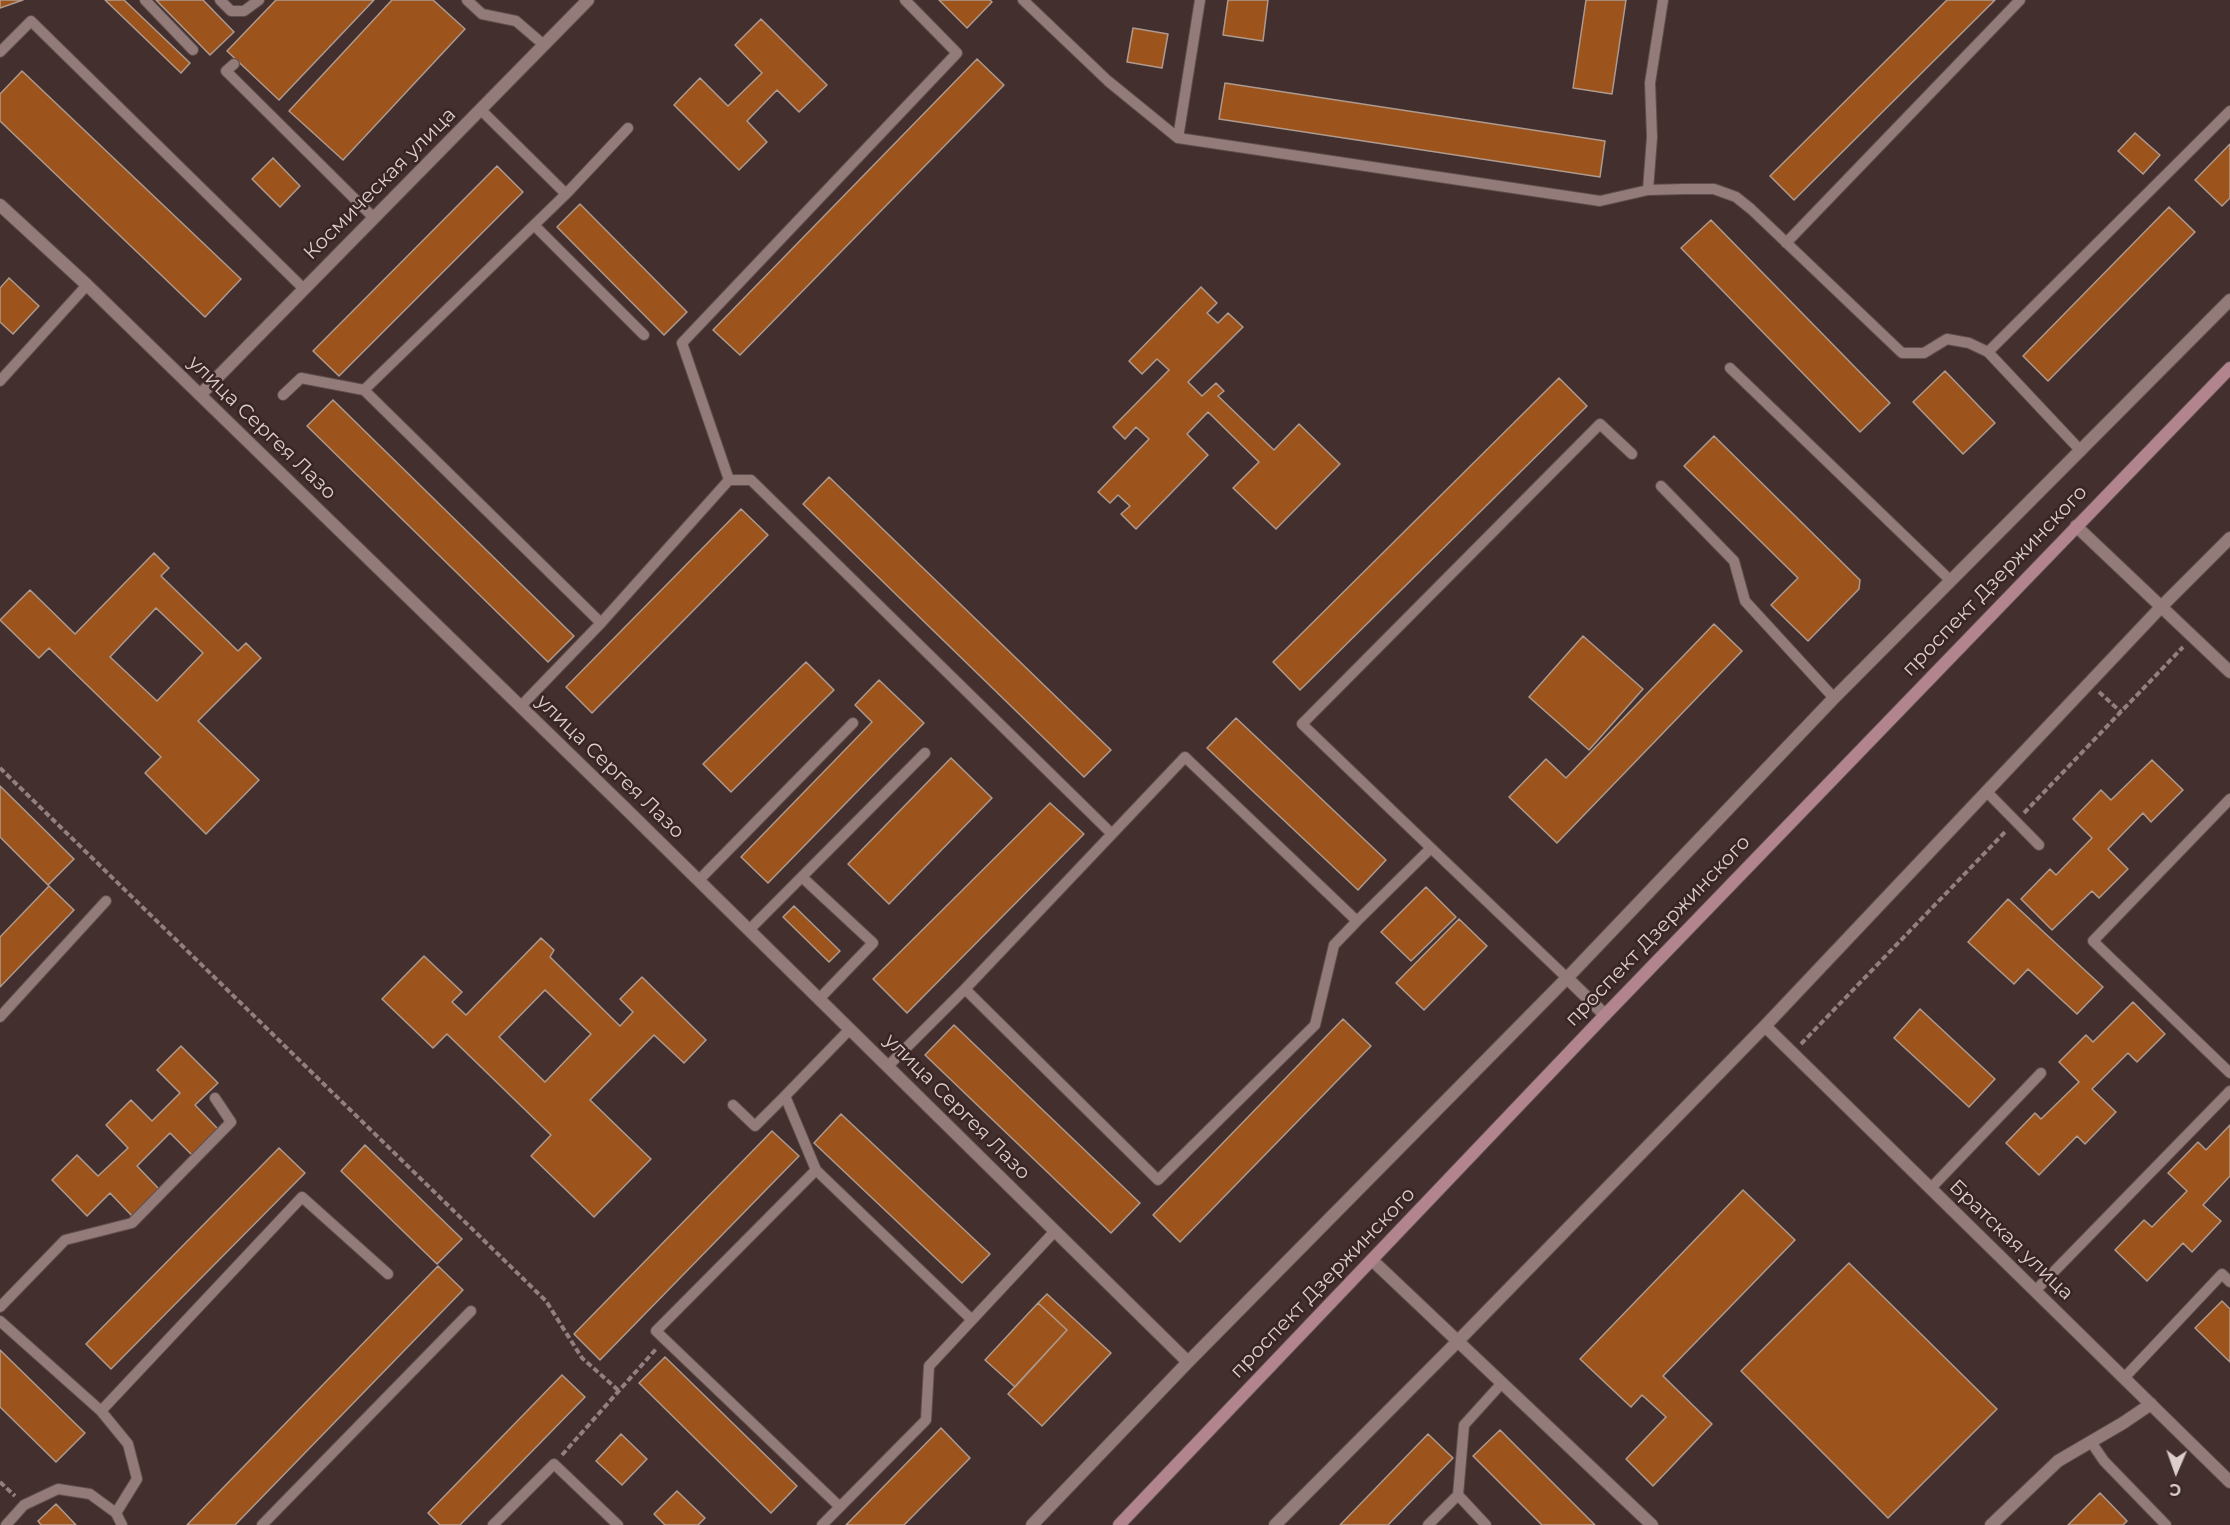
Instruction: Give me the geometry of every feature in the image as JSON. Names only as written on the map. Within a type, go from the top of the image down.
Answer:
[{"type":"main road","name":"проспект Дзержинского","points":[[1119,1525],[1605,1015],[2230,368]]},
{"type":"street","name":"Космическая улица","points":[[200,395],[588,0]]},
{"type":"street","name":"улица Сергея Лазо","points":[[0,205],[87,285],[699,880],[1188,1362]]},
{"type":"street","points":[[1032,1525],[1188,1362],[1567,978],[1834,698],[2230,300]]},
{"type":"street","points":[[2076,526],[2230,672]]},
{"type":"street","points":[[1275,1525],[1765,1026],[2162,606],[2230,538]]},
{"type":"street","points":[[1567,978],[1605,1015]]},
{"type":"street","name":"Братская улица","points":[[1765,1026],[2230,1482]]},
{"type":"street","points":[[1372,1260],[1652,1525]]},
{"type":"street","points":[[1991,1525],[2058,1461],[2123,1424],[2151,1404]]},
{"type":"lane","points":[[145,0],[193,50]]},
{"type":"lane","points":[[220,0],[231,11],[244,11],[259,0]]},
{"type":"lane","points":[[466,0],[482,14],[516,21],[544,45]]},
{"type":"lane","points":[[729,480],[681,343],[957,53],[905,0]]},
{"type":"lane","points":[[1023,0],[1108,81],[1178,138],[1600,201],[1648,190],[1714,189],[1736,197],[1902,353],[1924,353],[1947,339],[1970,343],[1988,352],[2080,451]]},
{"type":"lane","points":[[1178,138],[1200,0]]},
{"type":"lane","points":[[1648,190],[1652,137],[1650,83],[1663,0]]},
{"type":"lane","points":[[1786,243],[2020,0]]},
{"type":"lane","points":[[0,52],[31,21],[304,289]]},
{"type":"lane","points":[[234,64],[226,71],[374,218]]},
{"type":"lane","points":[[480,110],[566,194]]},
{"type":"lane","points":[[1988,352],[2230,111]]},
{"type":"lane","points":[[364,390],[566,194],[628,128]]},
{"type":"lane","points":[[534,225],[644,335]]},
{"type":"lane","points":[[0,381],[87,285]]},
{"type":"lane","points":[[1730,368],[1950,580]]},
{"type":"lane","points":[[283,395],[301,378],[364,390],[601,623]]},
{"type":"lane","points":[[1567,978],[1302,724],[1600,424],[1632,454]]},
{"type":"lane","points":[[520,707],[601,623],[729,480],[752,480],[1112,834]]},
{"type":"lane","points":[[1661,486],[1734,561],[1745,602],[1834,698]]},
{"type":"lane","points":[[699,880],[853,723]]},
{"type":"lane","points":[[749,930],[925,753]]},
{"type":"lane","points":[[888,1066],[965,989],[1185,757],[1357,921]]},
{"type":"lane","points":[[1987,792],[2039,845]]},
{"type":"lane","points":[[2230,799],[2093,941],[2230,1073]]},
{"type":"lane","points":[[965,989],[1158,1180],[1315,1025],[1334,945],[1431,848]]},
{"type":"lane","points":[[803,878],[873,943],[819,999]]},
{"type":"lane","points":[[0,1017],[106,901]]},
{"type":"lane","points":[[733,1105],[755,1126],[850,1029]]},
{"type":"lane","points":[[1931,1188],[2041,1073]]},
{"type":"lane","points":[[2035,1291],[2230,1091]]},
{"type":"lane","points":[[785,1096],[816,1170],[972,1320]]},
{"type":"lane","points":[[0,1307],[65,1240],[132,1222],[231,1122],[215,1098]]},
{"type":"lane","points":[[816,1170],[656,1331],[840,1508]]},
{"type":"lane","points":[[101,1411],[302,1197],[388,1274]]},
{"type":"lane","points":[[822,1525],[926,1419],[929,1366],[1055,1231]]},
{"type":"lane","points":[[2124,1378],[2227,1274]]},
{"type":"lane","points":[[262,1525],[471,1311]]},
{"type":"lane","points":[[0,1321],[101,1411],[128,1444],[137,1479],[116,1513]]},
{"type":"lane","points":[[1428,1525],[1458,1495],[1464,1425],[1502,1383]]},
{"type":"lane","points":[[2091,1442],[2104,1461],[2166,1525]]},
{"type":"lane","points":[[493,1525],[554,1464],[618,1525]]},
{"type":"lane","points":[[6,1525],[24,1504],[58,1489],[90,1494],[116,1513],[122,1525]]},
{"type":"lane","points":[[1458,1495],[1486,1525]]},
{"type":"path","points":[[1792,1053],[2193,636]]},
{"type":"path","points":[[2089,683],[2121,712]]},
{"type":"path","points":[[0,768],[546,1301],[582,1358],[619,1391]]},
{"type":"path","points":[[554,1464],[664,1339]]},
{"type":"path","points":[[0,1482],[24,1504]]},
{"type":"building","points":[[0,0],[23,0],[0,8]]},
{"type":"building","points":[[105,0],[124,0],[190,63],[181,73]]},
{"type":"building","points":[[156,0],[203,0],[234,32],[210,55]]},
{"type":"building","points":[[276,0],[374,0],[279,100],[227,51]]},
{"type":"building","points":[[392,0],[433,0],[465,29],[343,160],[289,111]]},
{"type":"building","points":[[939,0],[990,0],[992,2],[967,28]]},
{"type":"building","points":[[1228,0],[1268,0],[1263,41],[1223,35]]},
{"type":"building","points":[[1586,0],[1626,0],[1612,94],[1573,88]]},
{"type":"building","points":[[1947,0],[1995,0],[1794,200],[1770,176]]},
{"type":"building","points":[[761,19],[827,85],[799,112],[777,90],[747,121],[767,142],[739,170],[674,105],[700,78],[728,106],[762,73],[735,45]]},
{"type":"building","points":[[1133,28],[1168,34],[1162,68],[1127,62]]},
{"type":"building","points":[[977,59],[1004,85],[740,355],[713,330]]},
{"type":"building","points":[[22,71],[241,279],[205,317],[0,121],[0,94]]},
{"type":"building","points":[[1225,83],[1605,141],[1600,177],[1219,119]]},
{"type":"building","points":[[2135,133],[2160,155],[2143,174],[2118,151]]},
{"type":"building","points":[[2230,144],[2230,198],[2222,206],[2195,180]]},
{"type":"building","points":[[273,158],[300,186],[280,207],[252,179]]},
{"type":"building","points":[[497,166],[523,192],[339,376],[313,351]]},
{"type":"building","points":[[580,204],[687,312],[664,335],[557,227]]},
{"type":"building","points":[[2169,207],[2195,232],[2048,381],[2023,356]]},
{"type":"building","points":[[1711,220],[1890,403],[1860,432],[1681,248]]},
{"type":"building","points":[[9,278],[39,306],[13,334],[0,322],[0,288]]},
{"type":"building","points":[[1201,287],[1217,303],[1207,313],[1218,323],[1228,313],[1243,327],[1188,382],[1202,396],[1216,383],[1224,391],[1218,396],[1274,450],[1299,424],[1340,464],[1276,529],[1233,488],[1259,462],[1208,412],[1187,434],[1208,455],[1136,529],[1121,514],[1130,506],[1118,495],[1110,503],[1098,492],[1149,439],[1136,427],[1125,439],[1113,427],[1169,370],[1157,359],[1142,374],[1129,361]]},
{"type":"building","points":[[1945,371],[1995,423],[1963,454],[1913,402]]},
{"type":"building","points":[[1559,378],[1587,406],[1300,690],[1273,662]]},
{"type":"building","points":[[333,400],[574,636],[548,662],[307,426]]},
{"type":"building","points":[[1714,436],[1860,580],[1859,589],[1808,641],[1771,605],[1798,578],[1684,466]]},
{"type":"building","points":[[829,477],[1111,750],[1084,777],[803,504]]},
{"type":"building","points":[[741,509],[768,535],[592,713],[566,687]]},
{"type":"building","points":[[154,553],[169,568],[161,576],[238,651],[246,643],[261,658],[198,721],[259,780],[206,834],[145,773],[161,757],[49,648],[39,658],[0,620],[30,590],[75,634]],"holes":[[[156,608],[203,653],[157,701],[110,657]]]},
{"type":"building","points":[[1714,624],[1742,651],[1557,843],[1509,797],[1546,759],[1566,778]]},
{"type":"building","points":[[1583,636],[1643,689],[1589,750],[1529,697]]},
{"type":"building","points":[[806,662],[834,690],[731,792],[703,764]]},
{"type":"building","points":[[879,680],[924,723],[768,883],[741,857],[872,722],[855,705]]},
{"type":"building","points":[[1236,718],[1386,860],[1358,890],[1207,748]]},
{"type":"building","points":[[951,758],[992,798],[889,904],[848,864]]},
{"type":"building","points":[[2152,760],[2183,790],[2151,822],[2143,813],[2108,849],[2128,869],[2099,898],[2092,891],[2052,930],[2021,899],[2050,869],[2056,875],[2092,838],[2073,819],[2101,790],[2111,800]]},
{"type":"building","points":[[0,786],[74,859],[48,885],[0,837]]},
{"type":"building","points":[[1050,803],[1084,834],[907,1013],[873,979]]},
{"type":"building","points":[[49,886],[74,910],[0,987],[0,937]]},
{"type":"building","points":[[1426,887],[1456,917],[1411,961],[1381,932]]},
{"type":"building","points":[[2008,899],[2103,987],[2077,1014],[2028,969],[2014,984],[1968,942]]},
{"type":"building","points":[[794,906],[840,951],[829,962],[783,917]]},
{"type":"building","points":[[1459,919],[1487,946],[1424,1010],[1396,983]]},
{"type":"building","points":[[541,938],[554,950],[550,957],[620,1026],[633,1012],[620,999],[642,977],[706,1040],[684,1063],[654,1035],[590,1100],[651,1159],[594,1217],[531,1156],[551,1135],[447,1034],[433,1048],[382,999],[424,956],[462,992],[452,1002],[466,1015]],"holes":[[[545,990],[591,1034],[545,1082],[499,1037]]]},
{"type":"building","points":[[2133,1002],[2165,1034],[2137,1062],[2128,1053],[2092,1089],[2116,1112],[2085,1144],[2077,1136],[2039,1175],[2006,1143],[2035,1113],[2041,1119],[2079,1082],[2059,1062],[2086,1035],[2093,1042]]},
{"type":"building","points":[[1920,1009],[1995,1079],[1969,1107],[1894,1038]]},
{"type":"building","points":[[1343,1019],[1371,1046],[1180,1242],[1153,1215]]},
{"type":"building","points":[[954,1025],[1140,1203],[1111,1233],[925,1055]]},
{"type":"building","points":[[181,1046],[218,1083],[195,1105],[218,1129],[192,1155],[170,1133],[137,1166],[160,1190],[133,1217],[110,1193],[87,1216],[52,1180],[77,1155],[98,1176],[128,1148],[106,1125],[131,1100],[152,1121],[180,1093],[157,1070]]},
{"type":"building","points":[[841,1114],[990,1254],[962,1283],[814,1143]]},
{"type":"building","points":[[2230,1125],[2230,1176],[2203,1205],[2221,1221],[2192,1252],[2183,1243],[2147,1281],[2115,1250],[2144,1220],[2152,1227],[2187,1191],[2168,1173],[2198,1142],[2206,1150]]},
{"type":"building","points":[[772,1131],[799,1156],[600,1360],[574,1334]]},
{"type":"building","points":[[365,1145],[462,1239],[437,1264],[341,1171]]},
{"type":"building","points":[[279,1148],[305,1173],[111,1369],[86,1344]]},
{"type":"building","points":[[1743,1190],[1795,1240],[1663,1376],[1712,1424],[1653,1486],[1626,1459],[1666,1417],[1642,1395],[1631,1407],[1580,1359]]},
{"type":"building","points":[[1849,1263],[1997,1409],[1888,1518],[1741,1371]]},
{"type":"building","points":[[438,1266],[463,1290],[235,1525],[187,1525]]},
{"type":"building","points":[[1047,1294],[1111,1353],[1042,1426],[1008,1394],[1067,1330],[1038,1303]]},
{"type":"building","points":[[2222,1301],[2230,1309],[2230,1362],[2195,1328]]},
{"type":"building","points":[[1038,1303],[1067,1330],[1015,1387],[985,1360]]},
{"type":"building","points":[[0,1350],[85,1433],[56,1462],[0,1407]]},
{"type":"building","points":[[665,1357],[797,1486],[771,1513],[639,1383]]},
{"type":"building","points":[[562,1375],[585,1397],[460,1525],[440,1525],[428,1513]]},
{"type":"building","points":[[941,1428],[970,1458],[904,1525],[846,1525]]},
{"type":"building","points":[[1500,1430],[1595,1525],[1542,1525],[1473,1456]]},
{"type":"building","points":[[621,1434],[647,1459],[622,1485],[596,1461]]},
{"type":"building","points":[[1428,1434],[1453,1458],[1388,1525],[1340,1525]]},
{"type":"building","points":[[677,1491],[705,1518],[698,1525],[665,1525],[654,1514]]},
{"type":"building","points":[[2100,1493],[2127,1521],[2123,1525],[2068,1525]]},
{"type":"building","points":[[56,1504],[76,1525],[41,1525],[38,1521]]}]
